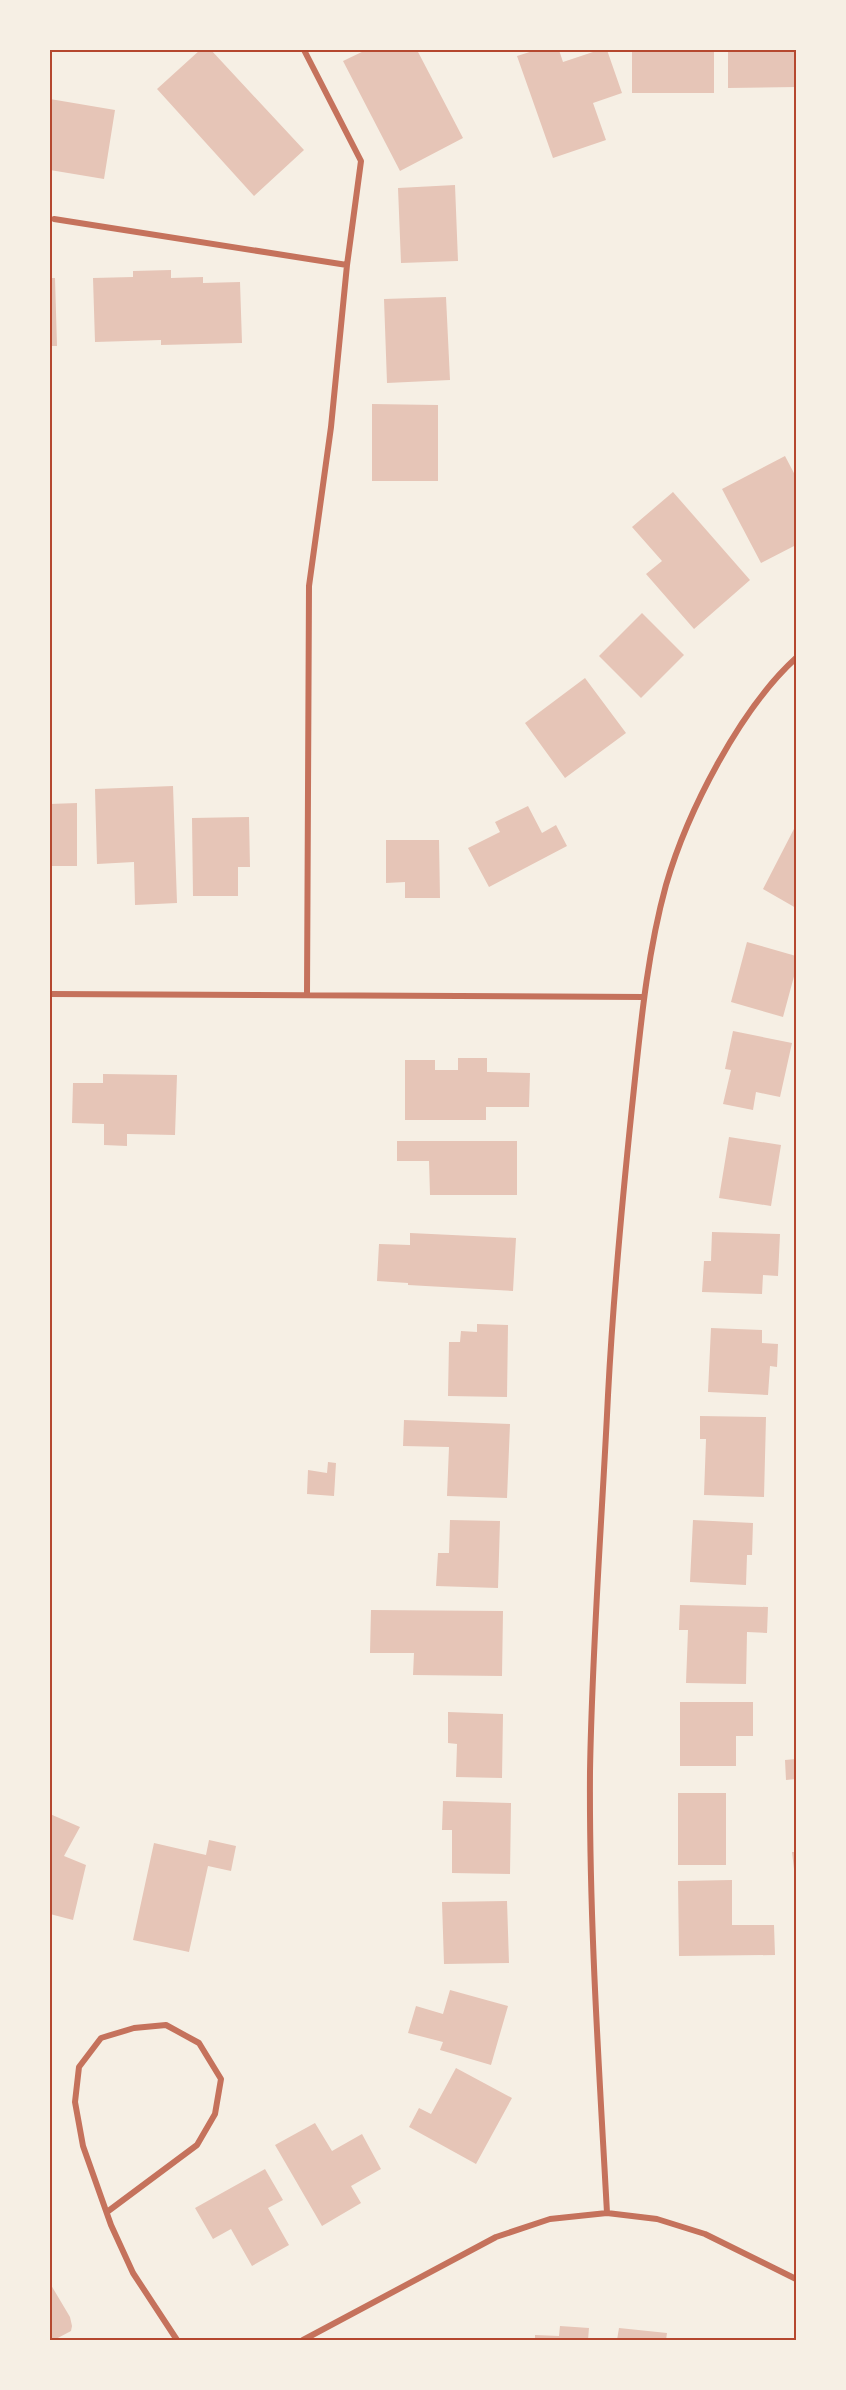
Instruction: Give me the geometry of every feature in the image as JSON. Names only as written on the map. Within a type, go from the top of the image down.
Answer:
[{"type":"street","points":[[304,50],[361,161],[347,265],[331,428],[309,586],[306,994]]},
{"type":"street","points":[[54,219],[347,265]]},
{"type":"street","points":[[608,2213],[591,1933],[590,1769],[613,1285],[644,997],[667,881],[687,826],[711,778],[753,707],[775,677],[796,658]]},
{"type":"street","points":[[50,994],[644,997]]},
{"type":"street","points":[[107,2212],[197,2145],[214,2114],[221,2079],[199,2043],[166,2025],[134,2028],[101,2038],[79,2067],[75,2102],[83,2146],[107,2212],[133,2273],[177,2340]]},
{"type":"street","points":[[303,2340],[496,2237],[550,2219],[608,2213],[657,2219],[705,2234],[796,2279]]},
{"type":"building","points":[[200,50],[211,50],[304,150],[254,196],[157,89]]},
{"type":"building","points":[[366,50],[417,50],[463,138],[400,171],[343,61]]},
{"type":"building","points":[[536,50],[559,50],[563,62],[599,50],[607,50],[622,93],[593,103],[606,140],[553,158],[517,56]]},
{"type":"building","points":[[632,50],[714,50],[714,93],[632,93]]},
{"type":"building","points":[[728,50],[796,50],[796,87],[728,88]]},
{"type":"building","points":[[50,99],[115,110],[104,179],[50,170]]},
{"type":"building","points":[[455,185],[458,261],[401,263],[398,188]]},
{"type":"building","points":[[171,270],[171,278],[203,277],[203,283],[240,282],[242,343],[161,345],[161,340],[95,342],[93,278],[133,277],[133,271]]},
{"type":"building","points":[[50,278],[55,278],[57,346],[50,346]]},
{"type":"building","points":[[446,297],[450,380],[387,383],[384,299]]},
{"type":"building","points":[[372,404],[438,405],[438,481],[372,481]]},
{"type":"building","points":[[785,456],[796,477],[796,545],[761,563],[722,489]]},
{"type":"building","points":[[673,492],[750,580],[694,629],[646,574],[662,561],[632,527]]},
{"type":"building","points":[[642,613],[684,655],[641,698],[599,656]]},
{"type":"building","points":[[585,678],[626,733],[565,778],[525,723]]},
{"type":"building","points":[[173,786],[177,903],[135,905],[134,862],[97,864],[95,789]]},
{"type":"building","points":[[77,803],[77,866],[50,866],[50,804]]},
{"type":"building","points":[[528,806],[542,833],[556,825],[567,846],[489,887],[468,848],[500,832],[495,822]]},
{"type":"building","points":[[249,817],[250,867],[238,867],[238,896],[193,896],[192,818]]},
{"type":"building","points":[[796,825],[796,908],[763,889]]},
{"type":"building","points":[[386,840],[439,840],[440,898],[405,898],[405,882],[386,883]]},
{"type":"building","points":[[747,942],[796,956],[796,969],[783,1017],[731,1002]]},
{"type":"building","points":[[733,1031],[792,1043],[780,1097],[756,1092],[753,1110],[723,1104],[731,1070],[725,1069]]},
{"type":"building","points":[[458,1058],[487,1058],[487,1072],[530,1073],[529,1107],[486,1107],[486,1120],[405,1120],[405,1060],[435,1060],[435,1070],[458,1070]]},
{"type":"building","points":[[103,1074],[177,1075],[175,1135],[127,1134],[127,1146],[104,1145],[104,1124],[72,1123],[73,1083],[103,1083]]},
{"type":"building","points":[[729,1137],[781,1145],[771,1206],[719,1198]]},
{"type":"building","points":[[397,1141],[517,1141],[517,1195],[430,1195],[429,1161],[397,1161]]},
{"type":"building","points":[[712,1232],[780,1234],[778,1276],[763,1275],[762,1294],[702,1292],[704,1261],[711,1261]]},
{"type":"building","points":[[410,1233],[516,1238],[513,1291],[377,1281],[379,1244],[410,1245]]},
{"type":"building","points":[[477,1324],[508,1325],[507,1397],[448,1396],[449,1342],[460,1342],[461,1331],[477,1332]]},
{"type":"building","points":[[711,1328],[762,1330],[762,1343],[778,1344],[777,1367],[770,1366],[768,1395],[708,1392]]},
{"type":"building","points":[[700,1416],[766,1417],[764,1497],[704,1495],[706,1439],[700,1439]]},
{"type":"building","points":[[404,1420],[510,1424],[507,1498],[447,1496],[449,1447],[403,1446]]},
{"type":"building","points":[[328,1462],[336,1463],[334,1496],[307,1494],[308,1470],[327,1473]]},
{"type":"building","points":[[450,1520],[500,1521],[498,1588],[436,1586],[438,1553],[449,1553]]},
{"type":"building","points":[[693,1520],[753,1523],[752,1555],[747,1555],[746,1585],[690,1582]]},
{"type":"building","points":[[680,1605],[768,1607],[767,1633],[747,1632],[746,1684],[686,1683],[688,1630],[679,1630]]},
{"type":"building","points":[[371,1610],[503,1611],[502,1676],[413,1675],[414,1653],[370,1653]]},
{"type":"building","points":[[680,1702],[753,1702],[753,1736],[736,1736],[736,1766],[680,1766]]},
{"type":"building","points":[[448,1712],[503,1714],[502,1778],[456,1777],[457,1744],[448,1743]]},
{"type":"building","points":[[796,1759],[796,1779],[786,1780],[785,1760]]},
{"type":"building","points":[[678,1793],[726,1793],[726,1865],[678,1865]]},
{"type":"building","points":[[443,1801],[511,1803],[510,1874],[452,1873],[452,1830],[442,1830]]},
{"type":"building","points":[[50,1814],[80,1827],[64,1856],[86,1865],[73,1920],[50,1914]]},
{"type":"building","points":[[209,1840],[236,1846],[231,1871],[208,1866],[189,1952],[133,1940],[154,1843],[206,1855]]},
{"type":"building","points":[[792,1852],[796,1852],[796,1869],[794,1869]]},
{"type":"building","points":[[732,1880],[732,1925],[774,1925],[775,1955],[679,1956],[678,1881]]},
{"type":"building","points":[[507,1901],[509,1963],[444,1964],[442,1902]]},
{"type":"building","points":[[450,1990],[508,2006],[491,2065],[440,2050],[443,2042],[408,2033],[416,2006],[443,2014]]},
{"type":"building","points":[[456,2068],[512,2098],[476,2164],[409,2127],[419,2108],[431,2114]]},
{"type":"building","points":[[315,2123],[332,2151],[362,2134],[381,2169],[351,2186],[361,2203],[322,2226],[275,2145]]},
{"type":"building","points":[[265,2169],[283,2200],[268,2208],[289,2245],[252,2266],[231,2229],[213,2239],[195,2208]]},
{"type":"building","points":[[51,2285],[70,2317],[72,2326],[71,2331],[54,2340],[50,2340]]},
{"type":"building","points":[[560,2326],[589,2328],[588,2340],[535,2340],[535,2335],[559,2336]]},
{"type":"building","points":[[619,2328],[667,2333],[666,2340],[617,2340]]}]
